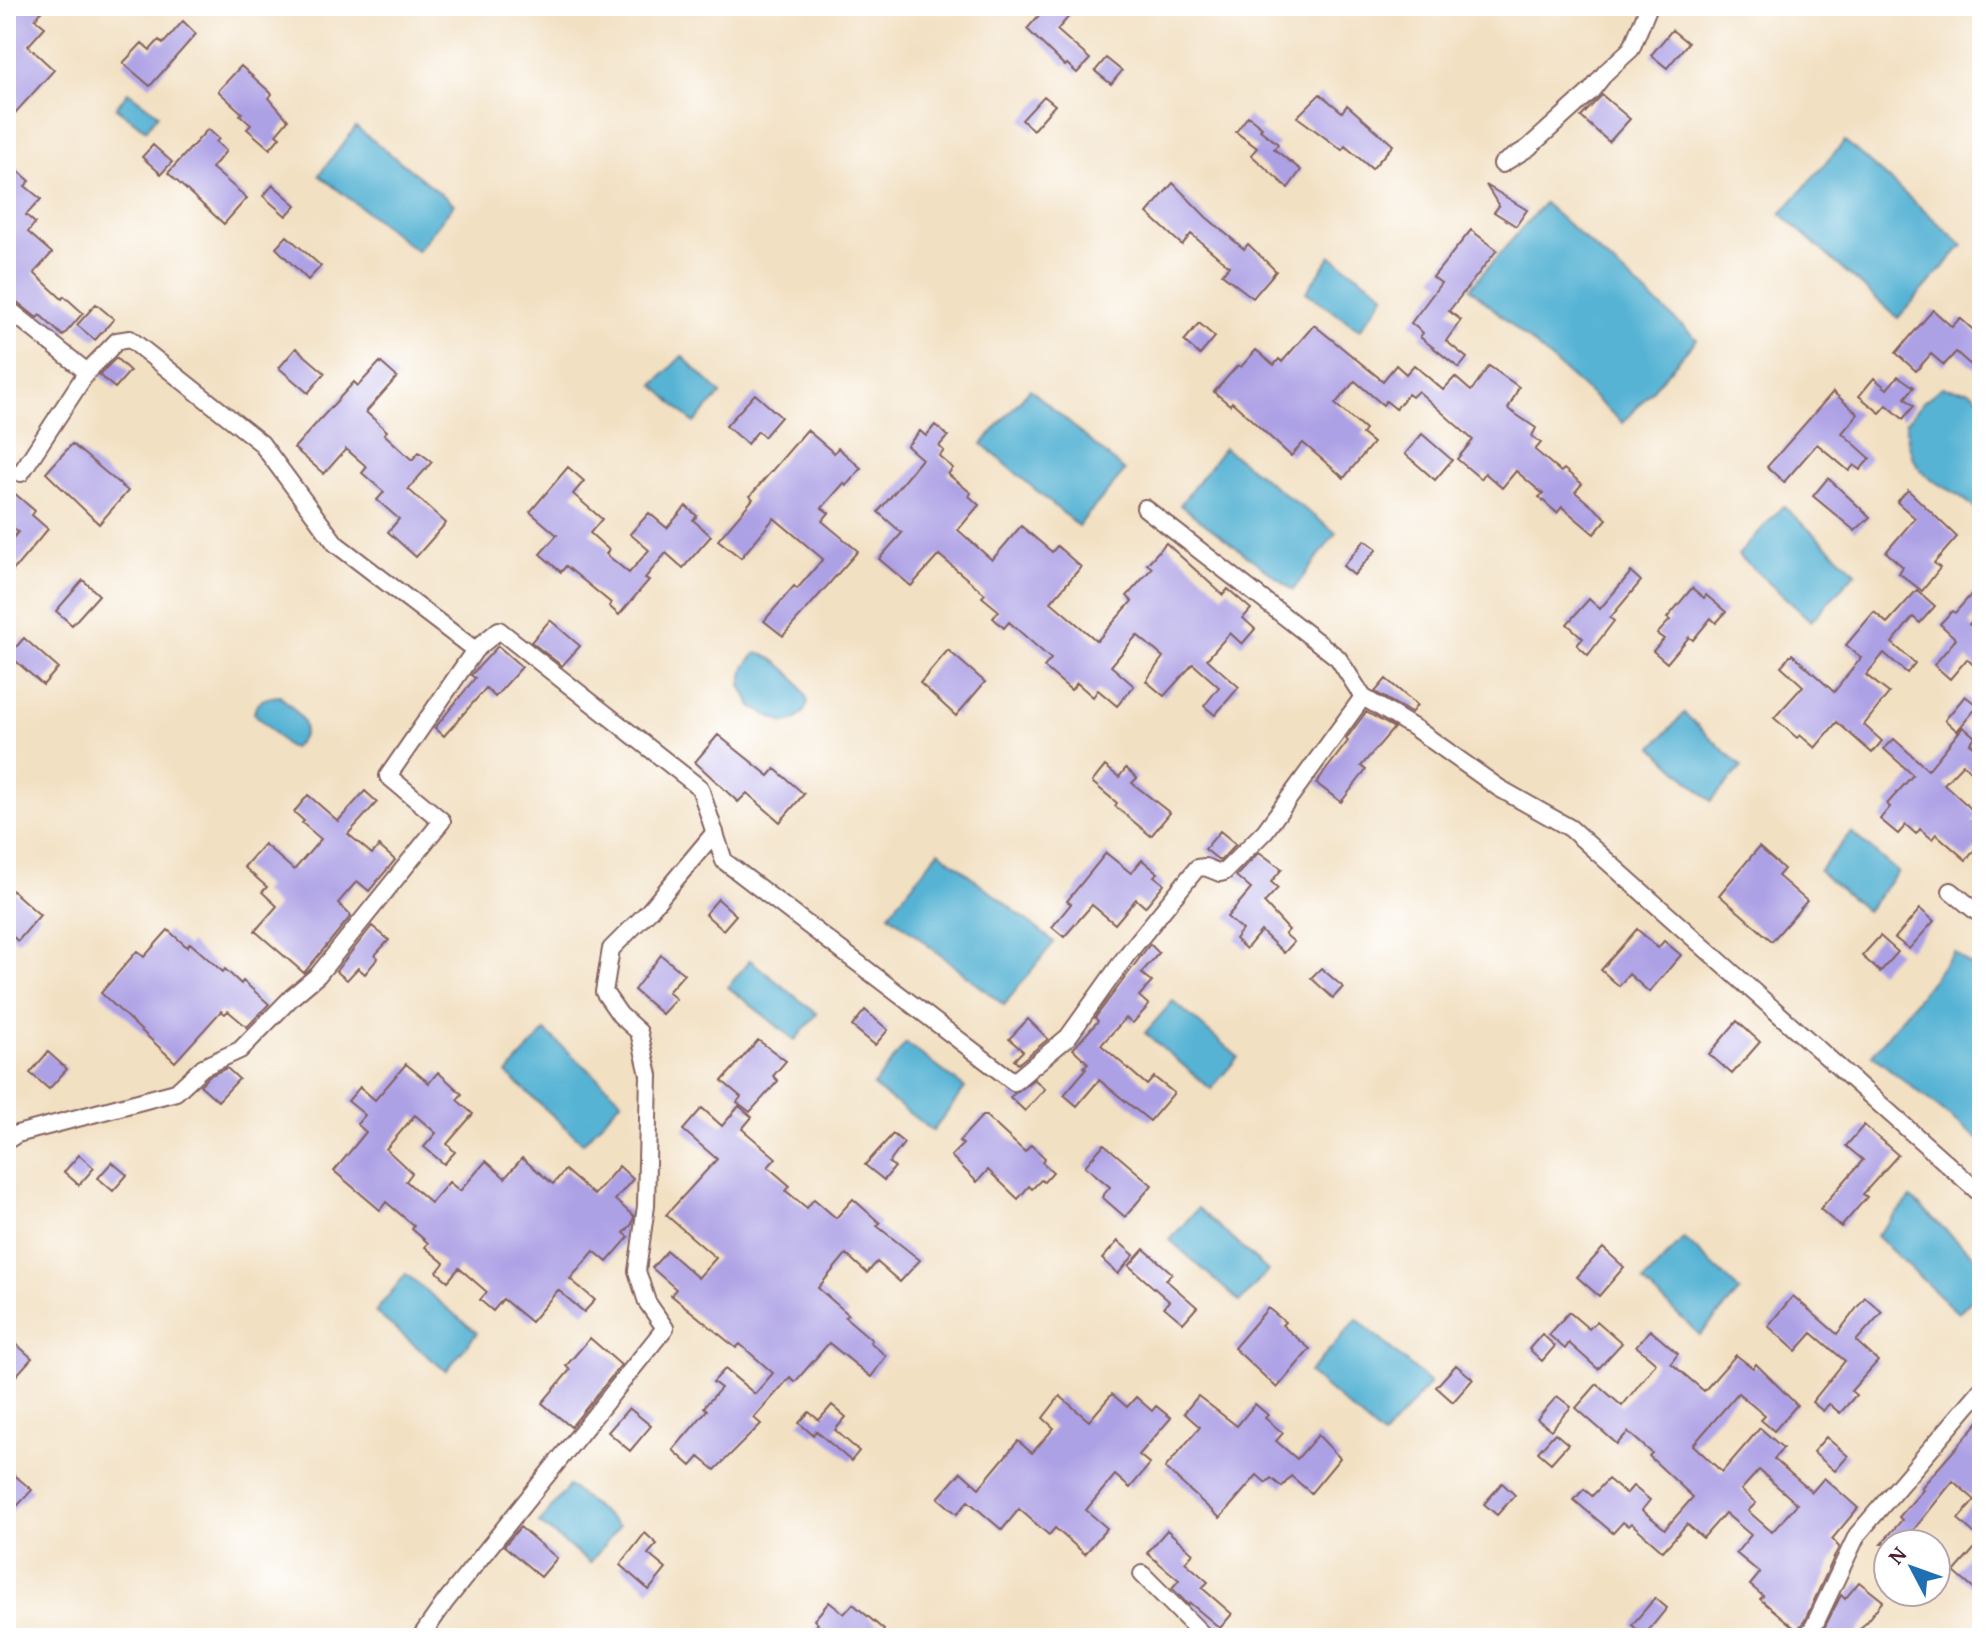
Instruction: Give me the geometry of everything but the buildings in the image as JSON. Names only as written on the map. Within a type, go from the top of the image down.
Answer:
[{"type":"street","points":[[1502,164],[1528,148],[1591,91],[1631,49],[1649,6]]},
{"type":"street","points":[[6,307],[87,372]]},
{"type":"street","points":[[21,473],[87,372],[117,341],[130,339],[261,443],[336,544],[475,650]]},
{"type":"street","points":[[1145,508],[1338,658],[1363,697],[1416,729],[1499,788],[1570,828],[1982,1195]]},
{"type":"street","points":[[6,1141],[17,1134],[176,1092],[203,1067],[240,1050],[318,975],[442,821],[388,776],[475,650],[499,630],[700,788],[724,861],[1014,1082],[1068,1037],[1126,956],[1197,868],[1224,872],[1265,831],[1363,697]]},
{"type":"street","points":[[420,1638],[445,1602],[665,1328],[647,1302],[637,1271],[646,1206],[649,1075],[639,1032],[620,1015],[604,992],[611,949],[650,910],[715,832]]},
{"type":"street","points":[[1951,891],[1982,916]]},
{"type":"street","points":[[1805,1638],[1814,1626],[1857,1535],[1982,1389]]},
{"type":"street","points":[[1142,1574],[1206,1638]]},
{"type":"water","points":[[128,92],[158,114],[146,130],[116,108]]},
{"type":"water","points":[[356,127],[454,204],[417,251],[319,175]]},
{"type":"water","points":[[1845,141],[1963,245],[1898,318],[1781,214]]},
{"type":"water","points":[[1544,203],[1697,339],[1623,423],[1470,288]]},
{"type":"water","points":[[1331,256],[1385,294],[1360,330],[1306,292]]},
{"type":"water","points":[[682,356],[721,394],[694,423],[654,385]]},
{"type":"water","points":[[1942,387],[1970,391],[1982,400],[1982,517],[1969,503],[1923,472],[1909,445],[1906,423],[1923,402]]},
{"type":"water","points":[[1030,389],[1125,471],[1078,526],[982,444]]},
{"type":"water","points":[[1224,448],[1336,533],[1293,590],[1180,505]]},
{"type":"water","points":[[1783,506],[1856,572],[1811,621],[1738,555]]},
{"type":"water","points":[[756,653],[781,665],[800,686],[808,702],[796,719],[784,723],[753,708],[741,685],[745,667]]},
{"type":"water","points":[[280,696],[298,714],[304,727],[304,733],[293,748],[287,746],[254,713],[260,702]]},
{"type":"water","points":[[1684,713],[1742,767],[1711,801],[1653,747]]},
{"type":"water","points":[[1851,832],[1898,872],[1866,911],[1819,871]]},
{"type":"water","points":[[939,851],[1054,942],[1004,1005],[889,914]]},
{"type":"water","points":[[1954,952],[1982,974],[1982,1142],[1872,1055]]},
{"type":"water","points":[[750,960],[817,1014],[795,1040],[728,987]]},
{"type":"water","points":[[1173,1001],[1238,1057],[1211,1089],[1145,1033]]},
{"type":"water","points":[[545,1031],[622,1100],[583,1143],[507,1074]]},
{"type":"water","points":[[906,1043],[965,1088],[933,1131],[873,1086]]},
{"type":"water","points":[[1911,1198],[1982,1264],[1982,1288],[1958,1313],[1876,1236]]},
{"type":"water","points":[[1198,1208],[1268,1271],[1240,1302],[1170,1240]]},
{"type":"water","points":[[1684,1238],[1740,1291],[1700,1335],[1643,1282]]},
{"type":"water","points":[[406,1274],[477,1333],[446,1371],[375,1312]]},
{"type":"water","points":[[1357,1319],[1430,1383],[1383,1437],[1309,1373]]},
{"type":"water","points":[[569,1486],[619,1526],[590,1563],[539,1523]]}]
